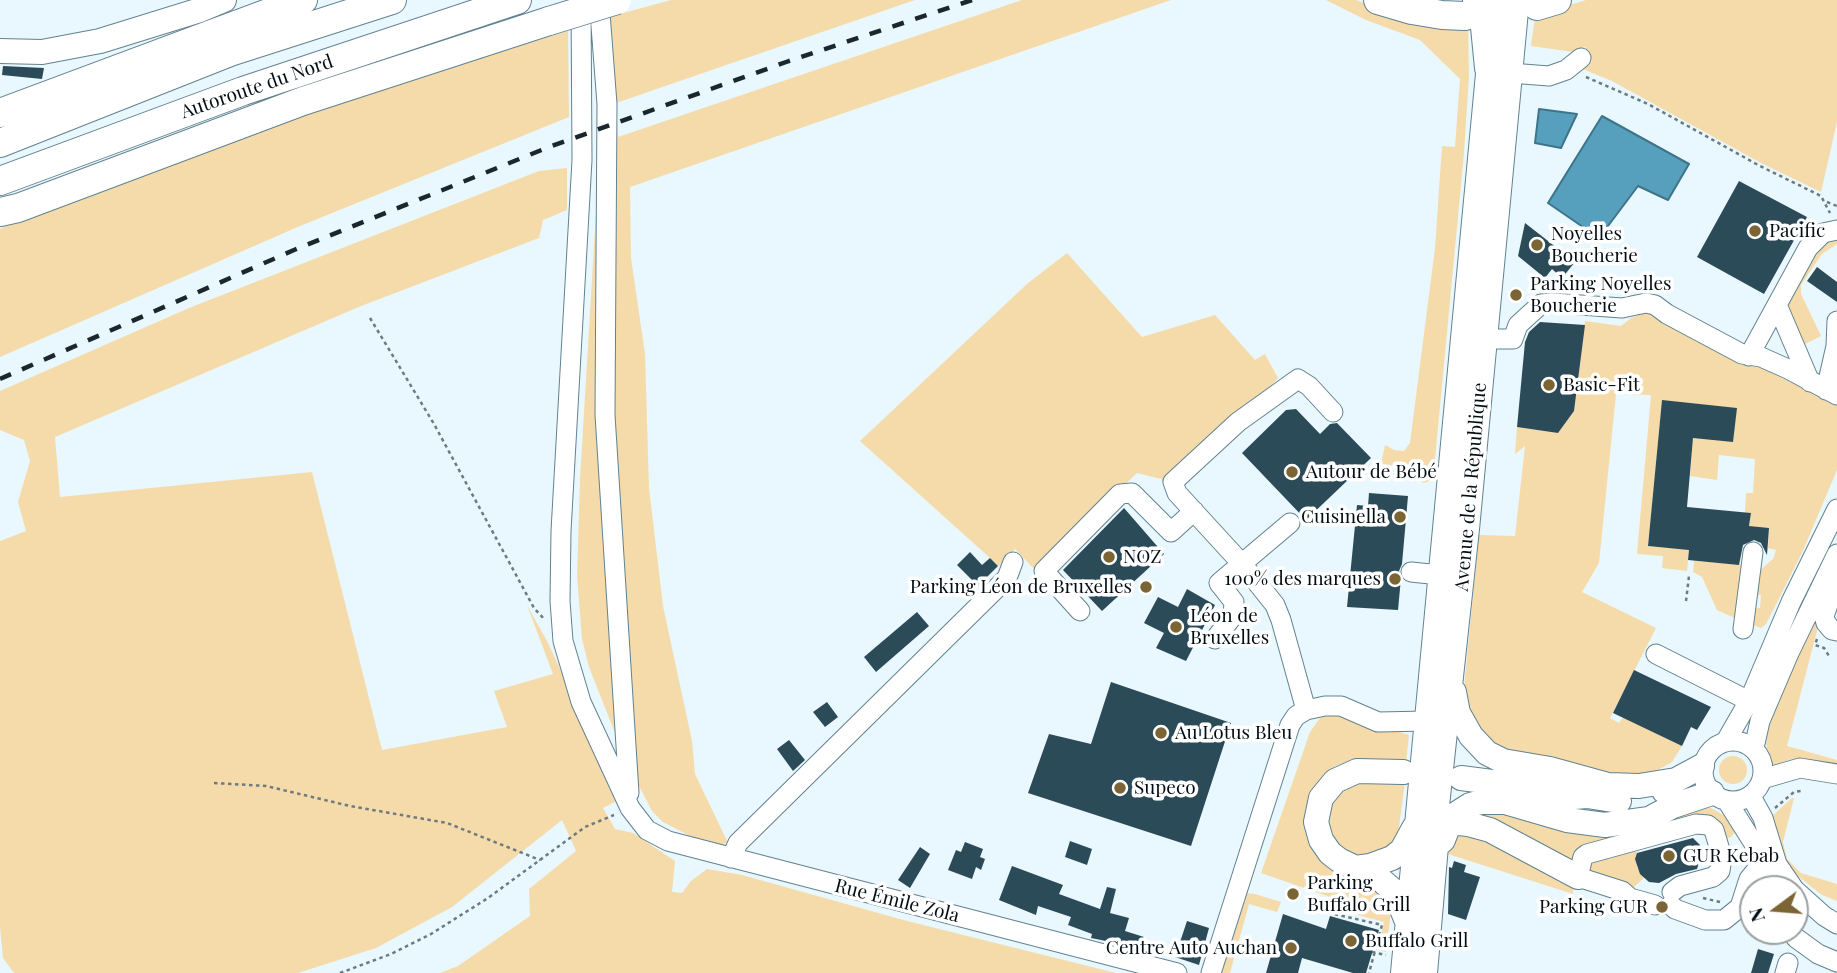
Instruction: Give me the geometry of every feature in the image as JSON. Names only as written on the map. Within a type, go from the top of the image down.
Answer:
[{"type":"highway","points":[[0,113],[303,0]]},
{"type":"highway","name":"Autoroute du Nord","points":[[0,143],[230,52],[392,0]]},
{"type":"highway","name":"Autoroute du Nord","points":[[0,181],[243,91],[517,0]]},
{"type":"highway","points":[[6,213],[303,101],[617,0]]},
{"type":"highway","points":[[1378,0],[1442,15],[1471,8],[1485,27],[1499,70]]},
{"type":"main road","points":[[0,51],[42,52],[74,47],[198,5],[223,0]]},
{"type":"main road","name":"Avenue de la République","points":[[1425,973],[1438,801],[1452,686],[1485,339],[1499,70],[1495,0]]},
{"type":"main road","name":"Avenue de la République","points":[[1403,973],[1440,575],[1499,70],[1537,2]]},
{"type":"main road","points":[[1452,686],[1462,723],[1478,744],[1496,758],[1608,785],[1639,786],[1676,780]]},
{"type":"main road","points":[[1461,778],[1538,788],[1574,797],[1639,801],[1663,792],[1676,780],[1702,766]]},
{"type":"main road","points":[[1402,772],[1357,771],[1335,780],[1321,798],[1316,822],[1321,840],[1330,853],[1381,880],[1395,892],[1407,923]]},
{"type":"main road","points":[[1574,797],[1583,804],[1616,811],[1646,811],[1719,797]]},
{"type":"main road","points":[[1436,846],[1443,840],[1456,814],[1470,805],[1495,801],[1517,804],[1567,820],[1594,825],[1649,819],[1674,806]]},
{"type":"main road","points":[[1450,822],[1490,830],[1578,877]]},
{"type":"main road","points":[[1355,868],[1382,863],[1392,858],[1402,850],[1416,824]]},
{"type":"street","name":"Rue Émile Zola","points":[[581,0],[582,160],[561,531],[563,641],[581,702],[630,808],[647,830],[657,836],[731,858],[1167,972]]},
{"type":"street","points":[[599,0],[607,104],[605,415],[630,808]]},
{"type":"street","points":[[1499,70],[1549,76],[1574,64]]},
{"type":"street","points":[[1749,356],[1808,248],[1823,233],[1836,230]]},
{"type":"street","points":[[1485,339],[1513,339],[1518,325],[1541,304],[1622,308],[1646,303],[1656,305],[1667,314],[1749,356],[1761,357],[1824,389]]},
{"type":"street","points":[[1778,307],[1824,389]]},
{"type":"street","points":[[1824,389],[1836,346],[1837,321]]},
{"type":"street","points":[[1306,710],[1281,620],[1262,587],[1177,493],[1173,482],[1238,422],[1298,379],[1309,386],[1333,412]]},
{"type":"street","points":[[1080,611],[1044,571],[1120,494],[1132,493],[1171,532],[1194,510]]},
{"type":"street","points":[[1771,875],[1719,797],[1704,780],[1702,766],[1710,750],[1726,741],[1749,701],[1791,602],[1837,509]]},
{"type":"street","points":[[1215,639],[1234,616],[1234,602],[1219,583],[1290,523]]},
{"type":"street","points":[[1743,629],[1753,552]]},
{"type":"street","points":[[1754,748],[1760,721],[1789,653],[1837,560]]},
{"type":"street","points":[[731,858],[738,843],[1007,578],[1013,562]]},
{"type":"street","points":[[1411,572],[1440,575]]},
{"type":"street","points":[[1837,581],[1826,604],[1824,616],[1826,623],[1837,632]]},
{"type":"street","points":[[1656,654],[1749,701]]},
{"type":"street","points":[[1211,973],[1290,725],[1296,716],[1306,710],[1341,706],[1378,722],[1427,721]]},
{"type":"street","points":[[1666,901],[1680,886],[1713,877],[1720,871],[1722,857],[1709,825],[1696,824],[1587,854],[1581,863],[1578,877],[1622,891],[1630,898],[1666,901],[1675,909],[1705,920],[1724,920],[1740,907],[1760,855],[1757,790],[1763,765],[1754,748],[1745,743],[1726,741]]},
{"type":"street","points":[[1719,797],[1737,801],[1800,768],[1835,774]]},
{"type":"street","points":[[1757,790],[1777,864],[1784,875]]},
{"type":"street","points":[[1809,903],[1837,924]]},
{"type":"street","points":[[1809,919],[1837,937]]},
{"type":"street","points":[[1790,956],[1818,954],[1837,962]]},
{"type":"path","points":[[1574,64],[1600,81],[1821,196],[1836,230]]},
{"type":"path","points":[[1825,201],[1837,206]]},
{"type":"path","points":[[370,318],[434,424],[534,607],[563,641]]},
{"type":"path","points":[[1686,601],[1689,576]]},
{"type":"path","points":[[214,783],[266,786],[350,806],[447,823],[540,860]]},
{"type":"path","points":[[1769,813],[1794,792],[1801,791]]},
{"type":"path","points":[[340,973],[391,954],[430,934],[488,898],[585,827],[630,808]]},
{"type":"path","points":[[1321,911],[1382,925],[1369,973]]},
{"type":"shaded area","points":[[671,0],[915,0],[616,103],[618,137],[1022,0],[1171,0],[630,187],[631,258],[645,354],[649,488],[663,606],[692,741],[695,774],[727,841],[723,846],[690,836],[663,822],[652,811],[635,775],[614,520],[605,18]]},
{"type":"shaded area","points":[[1326,0],[1356,0],[1384,10],[1468,23],[1469,76],[1464,153],[1433,480],[1423,483],[1409,467],[1381,464],[1385,445],[1404,451],[1410,443],[1435,248],[1442,146],[1455,147],[1460,79],[1420,40],[1366,20]]},
{"type":"shaded area","points":[[1586,0],[1837,0],[1837,122],[1821,192],[1761,163],[1612,81],[1580,68],[1592,61],[1585,47],[1573,52],[1531,46],[1535,16]]},
{"type":"shaded area","points":[[568,31],[569,117],[300,226],[0,357],[0,229],[303,113]]},
{"type":"shaded area","points":[[599,162],[617,738],[589,667],[582,639],[577,576],[580,479]]},
{"type":"shaded area","points":[[567,168],[567,210],[543,220],[539,238],[361,306],[55,437],[60,497],[312,472],[382,750],[507,727],[494,691],[553,674],[527,605],[547,641],[621,799],[603,808],[615,829],[633,833],[675,861],[672,892],[682,893],[691,881],[707,869],[742,875],[907,921],[1116,973],[440,973],[458,966],[530,916],[529,889],[576,851],[562,820],[452,907],[376,948],[298,973],[14,973],[3,958],[0,927],[0,541],[26,531],[18,502],[30,461],[24,440],[0,430],[0,391],[189,308],[539,171]]},
{"type":"shaded area","points":[[1837,236],[1837,244],[1822,254],[1801,285],[1801,294],[1821,336],[1801,346],[1788,309],[1789,303],[1812,257],[1823,244]]},
{"type":"shaded area","points":[[1067,253],[1142,337],[1215,315],[1255,360],[1265,354],[1278,378],[1238,422],[1173,482],[1137,473],[1036,571],[1015,549],[999,566],[860,441],[1027,284]]},
{"type":"shaded area","points":[[1648,312],[1837,405],[1837,470],[1802,553],[1766,624],[1761,628],[1748,623],[1750,607],[1760,608],[1761,595],[1751,594],[1759,571],[1773,559],[1776,550],[1768,548],[1769,529],[1749,526],[1751,514],[1745,513],[1746,493],[1753,493],[1755,459],[1719,455],[1717,480],[1690,476],[1693,438],[1662,401],[1648,546],[1682,549],[1690,542],[1687,571],[1662,568],[1663,556],[1637,554],[1651,395],[1616,394],[1599,563],[1582,592],[1656,628],[1610,718],[1619,723],[1623,717],[1682,746],[1672,762],[1658,770],[1622,777],[1491,745],[1474,726],[1464,687],[1479,535],[1515,536],[1525,446],[1515,454],[1517,427],[1558,433],[1574,411],[1585,321],[1621,326],[1631,318]]},
{"type":"shaded area","points":[[1696,542],[1700,543],[1698,561],[1745,565],[1739,620],[1717,610],[1702,577],[1693,572]]},
{"type":"shaded area","points":[[1814,620],[1819,623],[1787,746],[1837,760],[1837,765],[1802,759],[1788,760],[1772,769],[1766,743],[1769,726]]},
{"type":"shaded area","points":[[1338,713],[1409,735],[1406,762],[1352,760],[1335,766],[1316,785],[1324,863],[1337,873],[1372,884],[1392,902],[1386,952],[1378,950],[1384,922],[1332,908],[1328,905],[1330,897],[1261,873],[1310,732],[1320,718]]},
{"type":"shaded area","points":[[1733,756],[1743,760],[1747,770],[1743,780],[1733,784],[1723,780],[1719,770],[1723,760]]},
{"type":"shaded area","points":[[1354,782],[1405,782],[1397,842],[1364,859],[1338,848],[1327,821],[1332,801],[1343,787]]},
{"type":"shaded area","points":[[1794,798],[1783,842],[1787,859],[1801,873],[1808,875],[1797,875],[1788,866],[1778,849],[1770,818]]},
{"type":"shaded area","points":[[1711,808],[1727,817],[1735,832],[1731,837],[1724,839],[1713,821],[1574,868],[1464,814],[1475,809],[1537,817]]},
{"type":"shaded area","points":[[1466,830],[1573,882],[1573,894],[1448,854],[1450,841]]},
{"type":"shaded area","points":[[1625,848],[1637,852],[1637,867],[1644,878],[1634,887],[1594,875],[1588,870],[1588,859]]},
{"type":"shaded area","points":[[1809,875],[1837,884],[1837,901],[1822,895],[1809,885]]},
{"type":"shaded area","points":[[1245,893],[1281,902],[1277,912],[1249,904],[1230,973],[1221,973],[1221,964]]},
{"type":"water","points":[[1539,109],[1577,114],[1561,148],[1535,143]]},
{"type":"water","points":[[1602,116],[1689,164],[1668,200],[1638,186],[1599,238],[1548,203]]},
{"type":"building","points":[[3,66],[44,68],[42,79],[2,75]]},
{"type":"building","name":"Pacific","points":[[1739,181],[1807,217],[1764,294],[1697,257]]},
{"type":"building","name":"Noyelles Boucherie","points":[[1525,223],[1575,262],[1562,278],[1552,269],[1545,278],[1518,256]]},
{"type":"building","points":[[1817,267],[1837,282],[1837,302],[1807,281]]},
{"type":"building","name":"Basic-Fit","points":[[1540,322],[1585,325],[1574,411],[1558,433],[1517,427],[1525,342],[1529,332]]},
{"type":"building","points":[[1662,400],[1737,408],[1733,442],[1693,438],[1687,507],[1751,513],[1749,526],[1769,528],[1767,555],[1761,543],[1754,540],[1743,545],[1739,565],[1688,560],[1689,550],[1648,546]]},
{"type":"building","points":[[1296,409],[1320,434],[1330,424],[1337,423],[1371,458],[1306,520],[1242,453],[1286,410]]},
{"type":"building","points":[[1369,493],[1408,496],[1402,564],[1399,571],[1401,578],[1398,610],[1347,607],[1357,505],[1368,506]]},
{"type":"building","name":"NOZ","points":[[1124,508],[1164,554],[1102,611],[1063,570]]},
{"type":"building","points":[[970,552],[982,565],[990,558],[998,566],[978,586],[957,565]]},
{"type":"building","name":"Léon de Bruxelles","points":[[1187,589],[1215,605],[1186,661],[1156,648],[1164,633],[1144,623],[1158,597],[1178,607]]},
{"type":"building","points":[[917,612],[929,626],[876,672],[864,657]]},
{"type":"building","points":[[1634,670],[1711,707],[1697,730],[1691,727],[1682,746],[1613,713]]},
{"type":"building","points":[[1111,682],[1231,723],[1191,846],[1028,793],[1049,734],[1091,744]]},
{"type":"building","points":[[827,702],[838,717],[825,727],[813,712]]},
{"type":"building","points":[[789,740],[805,760],[793,771],[777,749]]},
{"type":"building","name":"GUR Kebab","points":[[1693,838],[1700,845],[1702,853],[1697,869],[1676,874],[1659,883],[1649,882],[1640,874],[1635,859],[1637,853]]},
{"type":"building","points":[[1070,841],[1092,849],[1087,865],[1065,857]]},
{"type":"building","points":[[965,842],[983,849],[980,857],[985,859],[981,870],[976,867],[972,879],[948,870],[956,850],[961,852]]},
{"type":"building","points":[[920,847],[930,854],[910,888],[898,880]]},
{"type":"building","points":[[1454,861],[1466,865],[1464,872],[1480,877],[1466,920],[1448,914],[1449,867],[1452,868]]},
{"type":"building","points":[[1012,866],[1063,885],[1059,894],[1100,909],[1107,887],[1116,889],[1110,913],[1129,918],[1125,931],[1144,937],[1141,948],[1091,938],[1092,934],[1068,925],[1071,917],[1038,906],[1036,915],[999,900]]},
{"type":"building","points":[[1283,914],[1326,929],[1330,916],[1379,930],[1366,973],[1353,973],[1302,958],[1298,973],[1266,973]]},
{"type":"building","points":[[1187,921],[1209,928],[1199,965],[1175,957]]},
{"type":"building","points":[[1758,949],[1774,954],[1768,973],[1751,973]]},
{"type":"railway","points":[[0,379],[294,250],[549,147],[789,61],[972,0]]},
{"type":"place","name":"Pacific","points":[[1755,231]]},
{"type":"place","name":"Noyelles Boucherie","points":[[1537,245]]},
{"type":"place","name":"Parking Noyelles Boucherie","points":[[1516,295]]},
{"type":"place","name":"Basic-Fit","points":[[1549,385]]},
{"type":"place","name":"Autour de Bébé","points":[[1292,472]]},
{"type":"place","name":"Cuisinella","points":[[1400,517]]},
{"type":"place","name":"NOZ","points":[[1109,557]]},
{"type":"place","name":"100% des marques","points":[[1395,579]]},
{"type":"place","name":"Parking Léon de Bruxelles","points":[[1146,587]]},
{"type":"place","name":"Léon de Bruxelles","points":[[1176,627]]},
{"type":"place","name":"Au Lotus Bleu","points":[[1161,733]]},
{"type":"place","name":"Supeco","points":[[1120,788]]},
{"type":"place","name":"GUR Kebab","points":[[1669,856]]},
{"type":"place","name":"Parking Buffalo Grill","points":[[1293,894]]},
{"type":"place","name":"Parking GUR","points":[[1662,907]]},
{"type":"place","name":"Buffalo Grill","points":[[1351,941]]},
{"type":"place","name":"Centre Auto Auchan","points":[[1291,948]]}]
